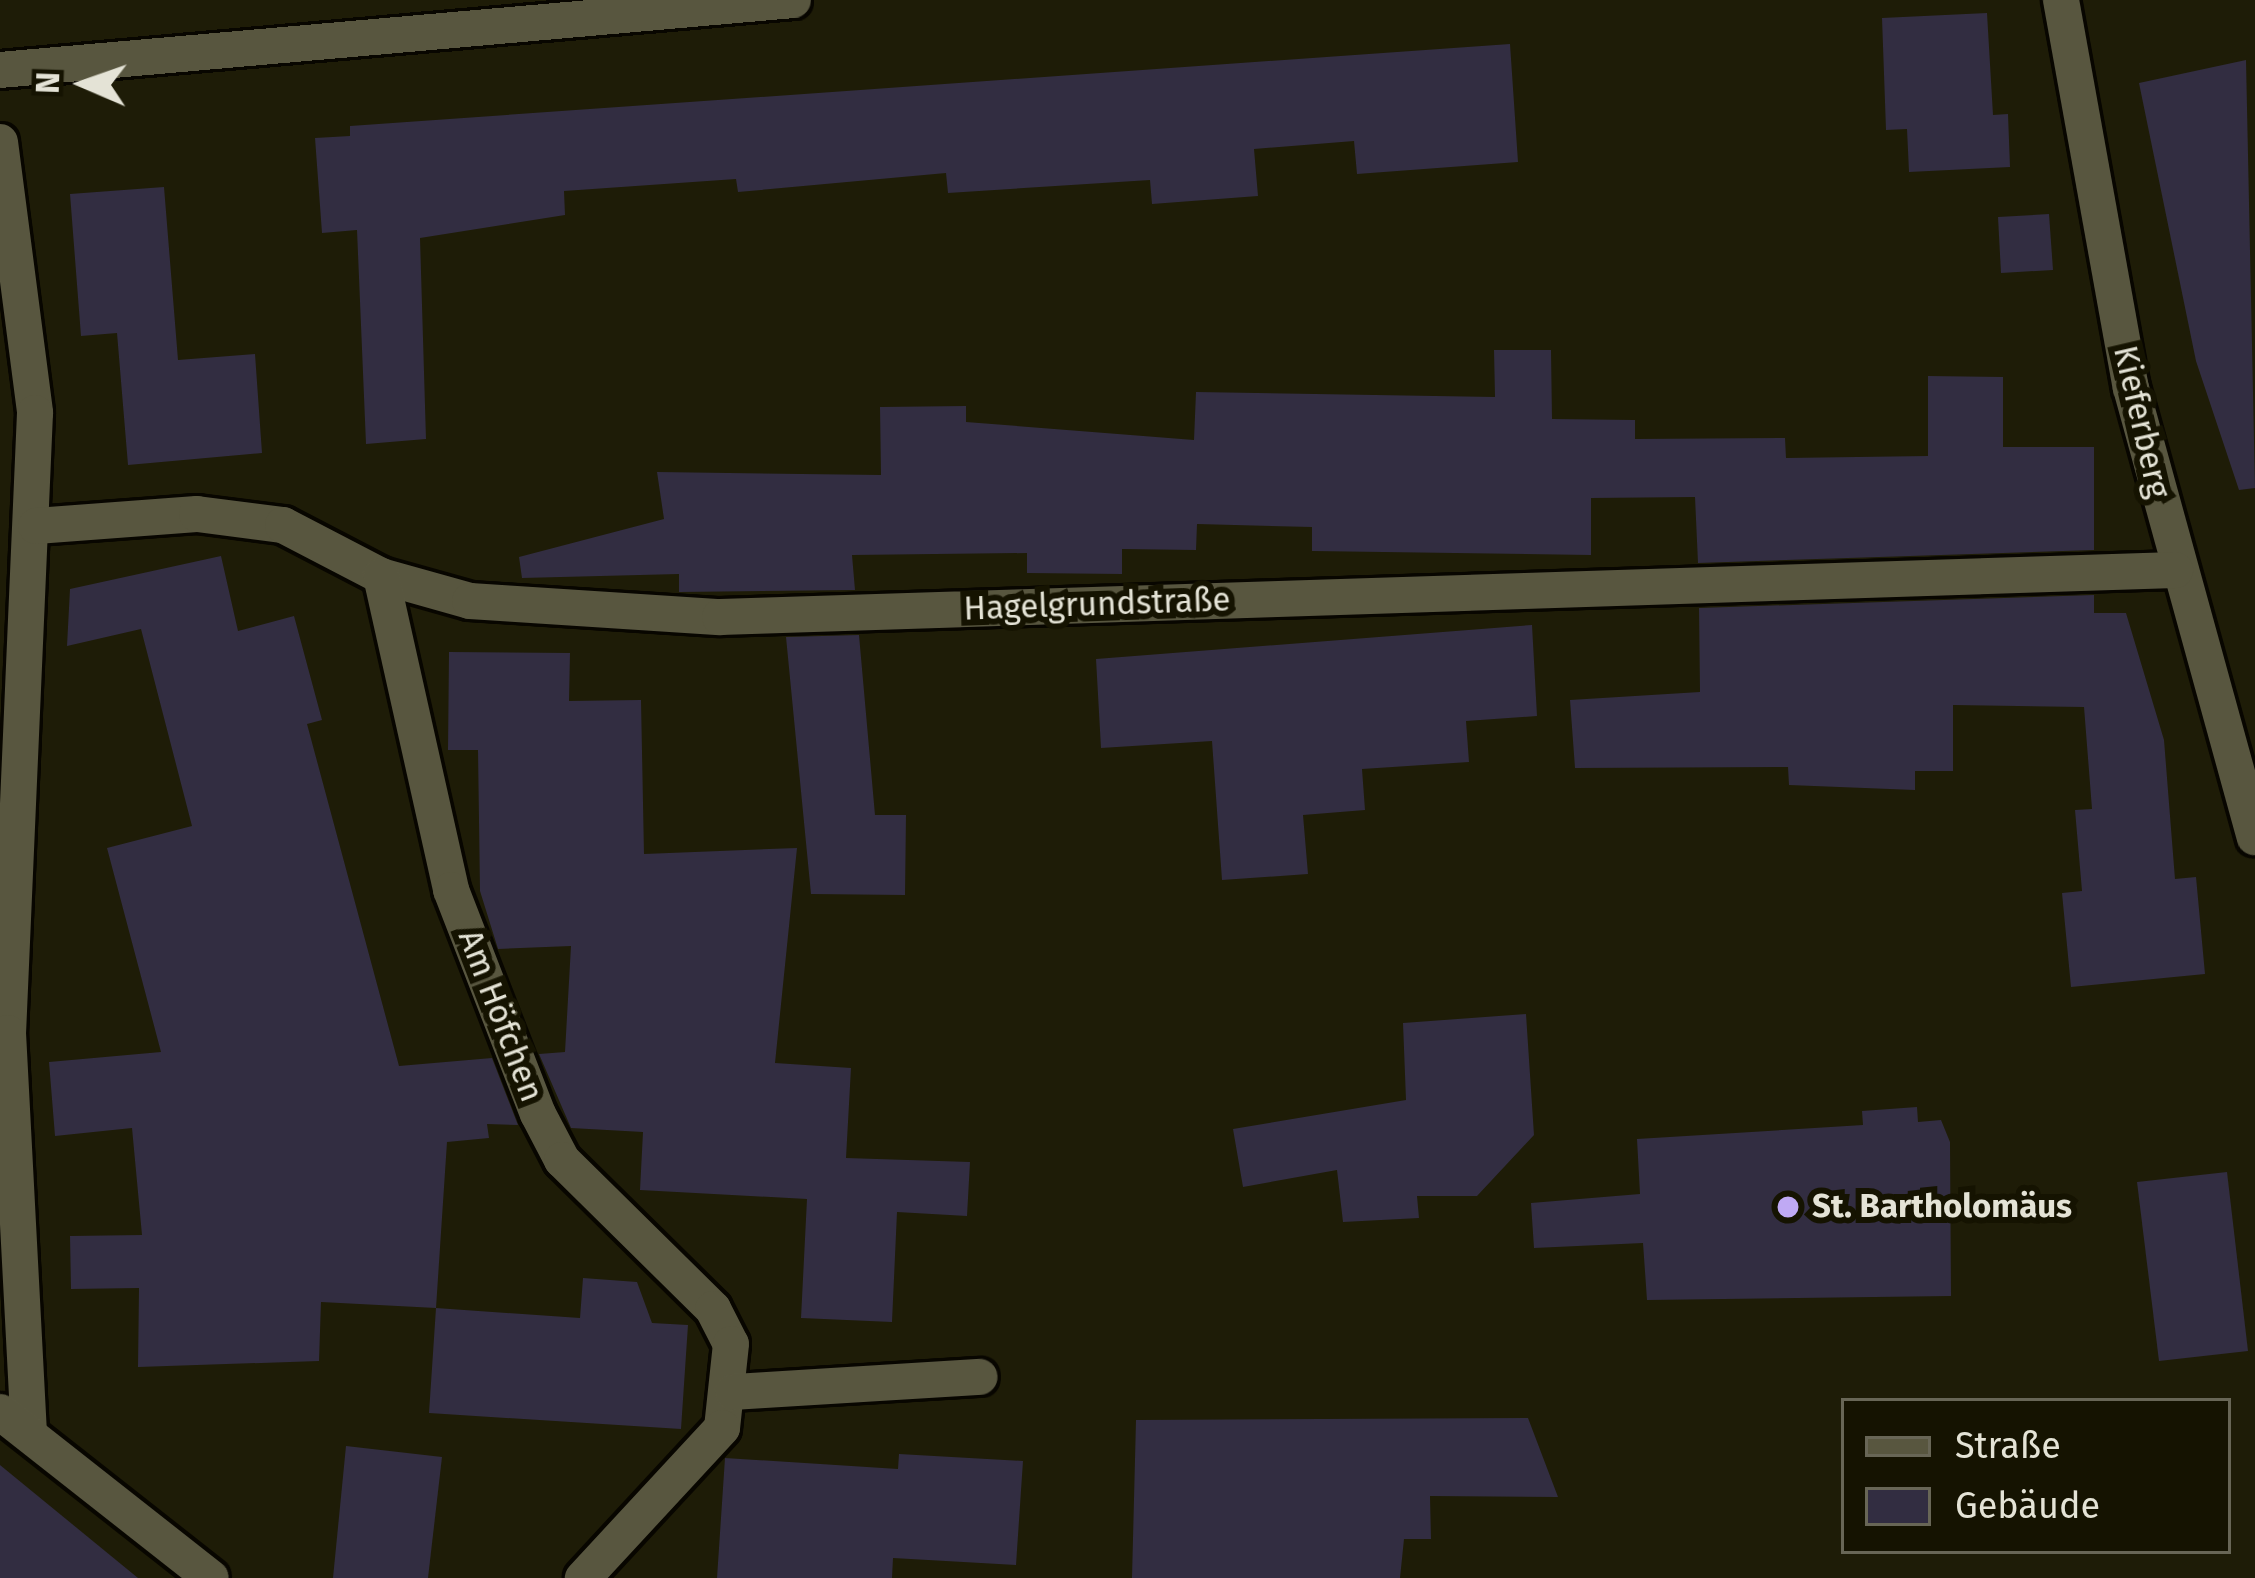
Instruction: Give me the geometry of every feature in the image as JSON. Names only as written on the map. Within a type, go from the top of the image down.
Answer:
[{"type":"street","points":[[0,70],[793,0]]},
{"type":"street","name":"Kieferberg","points":[[2061,0],[2175,569],[2255,837]]},
{"type":"street","points":[[0,142],[35,413],[36,526],[13,773],[8,1033],[15,1421],[211,1578]]},
{"type":"street","name":"Hagelgrundstraße","points":[[36,526],[196,514],[283,525],[381,576],[470,601],[720,617],[2175,569]]},
{"type":"street","name":"Am Höfchen","points":[[381,576],[452,890],[538,1114],[607,1212],[712,1309],[731,1344],[733,1392]]},
{"type":"street","points":[[583,1578],[722,1428],[733,1392],[980,1377]]},
{"type":"building","points":[[1987,13],[1993,115],[2008,114],[2010,167],[1909,172],[1907,129],[1886,130],[1882,18]]},
{"type":"building","points":[[1510,44],[1518,162],[1357,174],[1354,141],[1254,149],[1258,196],[1152,204],[1150,180],[948,193],[946,173],[738,192],[736,179],[564,191],[565,215],[420,238],[426,439],[366,444],[357,230],[322,233],[315,138],[350,136],[350,126]]},
{"type":"building","points":[[2246,60],[2255,488],[2239,490],[2196,361],[2139,83]]},
{"type":"building","points":[[164,187],[178,360],[255,354],[262,453],[128,465],[117,333],[81,336],[70,194]]},
{"type":"building","points":[[2049,214],[2053,270],[2001,273],[1998,217]]},
{"type":"building","points":[[1494,350],[1551,350],[1552,419],[1635,420],[1635,439],[1785,438],[1786,458],[1928,456],[1928,376],[2003,377],[2003,447],[2094,447],[2094,550],[1698,563],[1695,497],[1591,498],[1591,555],[1312,551],[1312,527],[1197,524],[1196,550],[1122,549],[1122,574],[1027,573],[1027,553],[852,555],[855,590],[679,592],[679,574],[522,578],[519,557],[664,519],[657,472],[881,475],[880,407],[966,406],[966,422],[1194,440],[1196,392],[1495,397]]},
{"type":"building","points":[[221,556],[238,631],[294,616],[322,720],[307,724],[399,1066],[492,1058],[518,1125],[487,1124],[489,1138],[447,1142],[436,1308],[321,1302],[319,1361],[138,1367],[139,1288],[71,1289],[70,1236],[142,1235],[132,1128],[55,1136],[49,1062],[161,1052],[107,848],[192,826],[141,629],[67,646],[70,589]]},
{"type":"building","points":[[2094,595],[2094,613],[2126,613],[2164,740],[2175,879],[2196,877],[2205,974],[2071,987],[2062,893],[2082,891],[2075,810],[2092,809],[2084,707],[1953,705],[1953,771],[1915,771],[1915,790],[1789,785],[1788,767],[1575,768],[1570,700],[1700,692],[1699,608]]},
{"type":"building","points":[[1532,625],[1537,716],[1466,721],[1469,762],[1362,769],[1365,810],[1303,815],[1308,874],[1222,880],[1212,741],[1101,748],[1096,659]]},
{"type":"building","points":[[859,635],[875,815],[906,815],[905,895],[811,894],[786,637]]},
{"type":"building","points":[[449,652],[570,653],[569,701],[641,700],[644,854],[797,848],[775,1063],[851,1068],[846,1158],[970,1162],[967,1216],[897,1212],[892,1322],[801,1318],[807,1199],[640,1190],[643,1132],[571,1128],[539,1054],[565,1052],[571,946],[498,949],[480,891],[478,750],[448,750]]},
{"type":"building","points":[[1526,1014],[1534,1135],[1477,1196],[1417,1196],[1419,1218],[1343,1222],[1337,1170],[1243,1187],[1233,1129],[1406,1100],[1403,1023]]},
{"type":"building","name":"St. Bartholomäus","points":[[1917,1107],[1918,1122],[1941,1120],[1950,1142],[1951,1296],[1647,1300],[1643,1243],[1534,1248],[1531,1203],[1640,1194],[1637,1139],[1863,1125],[1862,1111]]},
{"type":"building","points":[[2227,1172],[2248,1351],[2159,1361],[2137,1182]]},
{"type":"building","points":[[583,1278],[637,1282],[652,1323],[688,1325],[681,1429],[429,1413],[436,1308],[580,1318]]},
{"type":"building","points":[[1528,1418],[1558,1497],[1430,1496],[1431,1539],[1404,1539],[1400,1578],[1132,1578],[1136,1420]]},
{"type":"building","points":[[346,1446],[442,1457],[428,1578],[333,1578]]},
{"type":"building","points":[[899,1454],[1023,1461],[1016,1565],[893,1558],[892,1578],[717,1578],[725,1458],[898,1469]]},
{"type":"building","points":[[0,1465],[138,1578],[0,1578]]},
{"type":"place","name":"St. Bartholomäus","points":[[1788,1207]]}]
